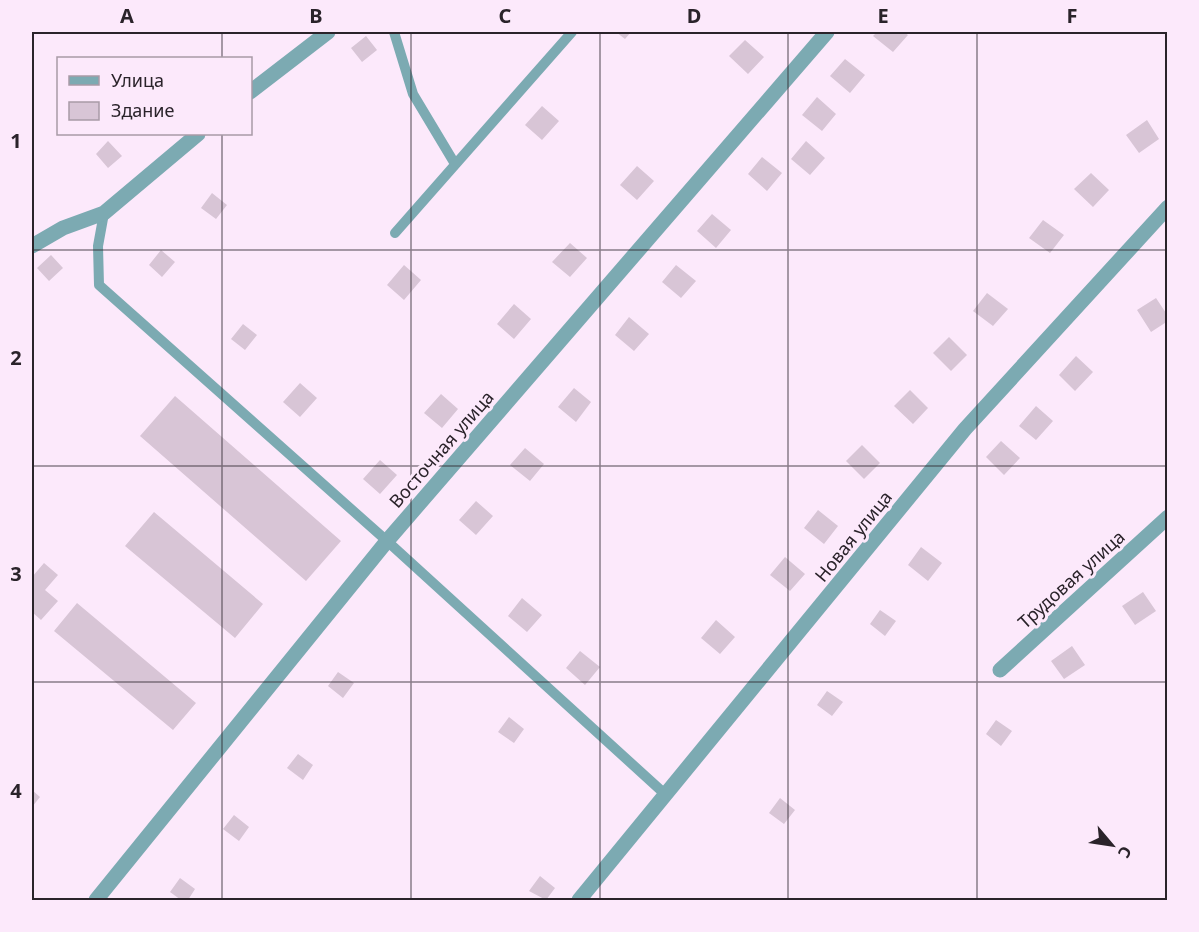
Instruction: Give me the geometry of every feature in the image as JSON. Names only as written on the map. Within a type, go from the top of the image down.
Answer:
[{"type":"street","points":[[252,90],[328,32]]},
{"type":"street","name":"Восточная улица","points":[[96,900],[387,541],[827,32]]},
{"type":"street","points":[[32,246],[63,228],[104,213],[197,135]]},
{"type":"street","name":"Новая улица","points":[[579,900],[965,429],[1167,207]]},
{"type":"street","name":"Трудовая улица","points":[[1000,670],[1167,517]]},
{"type":"lane","points":[[394,32],[412,94],[455,164]]},
{"type":"lane","points":[[395,233],[572,32]]},
{"type":"lane","points":[[104,213],[98,246],[99,285],[387,541],[666,795]]},
{"type":"building","points":[[616,32],[631,32],[625,39]]},
{"type":"building","points":[[877,32],[904,32],[908,35],[893,52],[873,36]]},
{"type":"building","points":[[366,36],[377,50],[362,62],[351,48]]},
{"type":"building","points":[[745,40],[764,57],[748,74],[729,56]]},
{"type":"building","points":[[845,59],[865,75],[850,93],[830,76]]},
{"type":"building","points":[[817,97],[836,114],[822,131],[802,115]]},
{"type":"building","points":[[542,106],[559,121],[542,140],[525,125]]},
{"type":"building","points":[[1147,120],[1159,139],[1139,153],[1126,135]]},
{"type":"building","points":[[108,141],[122,156],[108,168],[96,154]]},
{"type":"building","points":[[806,141],[825,158],[810,175],[791,159]]},
{"type":"building","points":[[762,157],[782,173],[767,191],[748,174]]},
{"type":"building","points":[[637,166],[654,181],[637,200],[620,185]]},
{"type":"building","points":[[1091,173],[1109,190],[1093,207],[1074,189]]},
{"type":"building","points":[[212,193],[227,205],[216,219],[201,208]]},
{"type":"building","points":[[712,214],[731,230],[716,248],[697,231]]},
{"type":"building","points":[[1043,220],[1064,235],[1050,253],[1029,238]]},
{"type":"building","points":[[570,243],[587,258],[570,277],[552,262]]},
{"type":"building","points":[[161,250],[175,262],[162,277],[149,265]]},
{"type":"building","points":[[51,255],[63,268],[49,281],[37,268]]},
{"type":"building","points":[[404,265],[421,280],[404,300],[387,285]]},
{"type":"building","points":[[676,265],[696,281],[681,298],[662,282]]},
{"type":"building","points":[[987,293],[1008,309],[993,326],[973,311]]},
{"type":"building","points":[[1156,298],[1168,316],[1168,321],[1151,332],[1137,310]]},
{"type":"building","points":[[514,304],[531,319],[514,339],[497,324]]},
{"type":"building","points":[[629,317],[649,334],[634,351],[615,335]]},
{"type":"building","points":[[243,324],[257,335],[245,350],[231,339]]},
{"type":"building","points":[[949,337],[967,355],[951,371],[933,353]]},
{"type":"building","points":[[1076,356],[1093,372],[1075,391],[1059,375]]},
{"type":"building","points":[[300,383],[317,398],[300,417],[283,402]]},
{"type":"building","points":[[574,388],[591,402],[576,422],[558,407]]},
{"type":"building","points":[[910,390],[928,408],[913,424],[894,406]]},
{"type":"building","points":[[441,394],[458,409],[442,428],[424,413]]},
{"type":"building","points":[[175,396],[341,541],[306,581],[140,436]]},
{"type":"building","points":[[1036,406],[1053,421],[1036,440],[1019,426]]},
{"type":"building","points":[[1001,441],[1020,458],[1004,475],[986,457]]},
{"type":"building","points":[[862,445],[880,463],[864,479],[846,461]]},
{"type":"building","points":[[525,448],[544,464],[530,481],[510,465]]},
{"type":"building","points":[[380,460],[397,475],[380,494],[363,479]]},
{"type":"building","points":[[476,501],[493,516],[476,535],[459,520]]},
{"type":"building","points":[[818,510],[838,526],[824,544],[804,528]]},
{"type":"building","points":[[154,512],[263,604],[235,638],[125,546]]},
{"type":"building","points":[[921,547],[942,563],[928,581],[908,565]]},
{"type":"building","points":[[785,557],[805,574],[790,591],[770,575]]},
{"type":"building","points":[[44,563],[58,575],[45,590],[58,601],[41,620],[32,612],[32,577]]},
{"type":"building","points":[[1143,592],[1156,611],[1135,625],[1122,606]]},
{"type":"building","points":[[522,598],[542,615],[527,632],[508,616]]},
{"type":"building","points":[[77,603],[196,703],[173,730],[54,631]]},
{"type":"building","points":[[880,610],[896,621],[885,636],[870,624]]},
{"type":"building","points":[[716,620],[735,637],[720,654],[701,638]]},
{"type":"building","points":[[1072,646],[1085,665],[1064,679],[1051,661]]},
{"type":"building","points":[[580,651],[600,667],[585,685],[566,668]]},
{"type":"building","points":[[338,672],[354,683],[343,698],[328,686]]},
{"type":"building","points":[[827,691],[843,702],[832,716],[817,705]]},
{"type":"building","points":[[509,717],[524,729],[514,743],[498,732]]},
{"type":"building","points":[[996,720],[1012,731],[1001,746],[986,734]]},
{"type":"building","points":[[298,754],[313,765],[303,780],[287,768]]},
{"type":"building","points":[[32,790],[40,797],[32,807]]},
{"type":"building","points":[[780,798],[795,810],[784,824],[769,813]]},
{"type":"building","points":[[234,815],[249,827],[239,841],[223,829]]},
{"type":"building","points":[[540,876],[555,888],[546,900],[529,891]]},
{"type":"building","points":[[180,878],[195,889],[188,900],[181,900],[170,892]]}]
